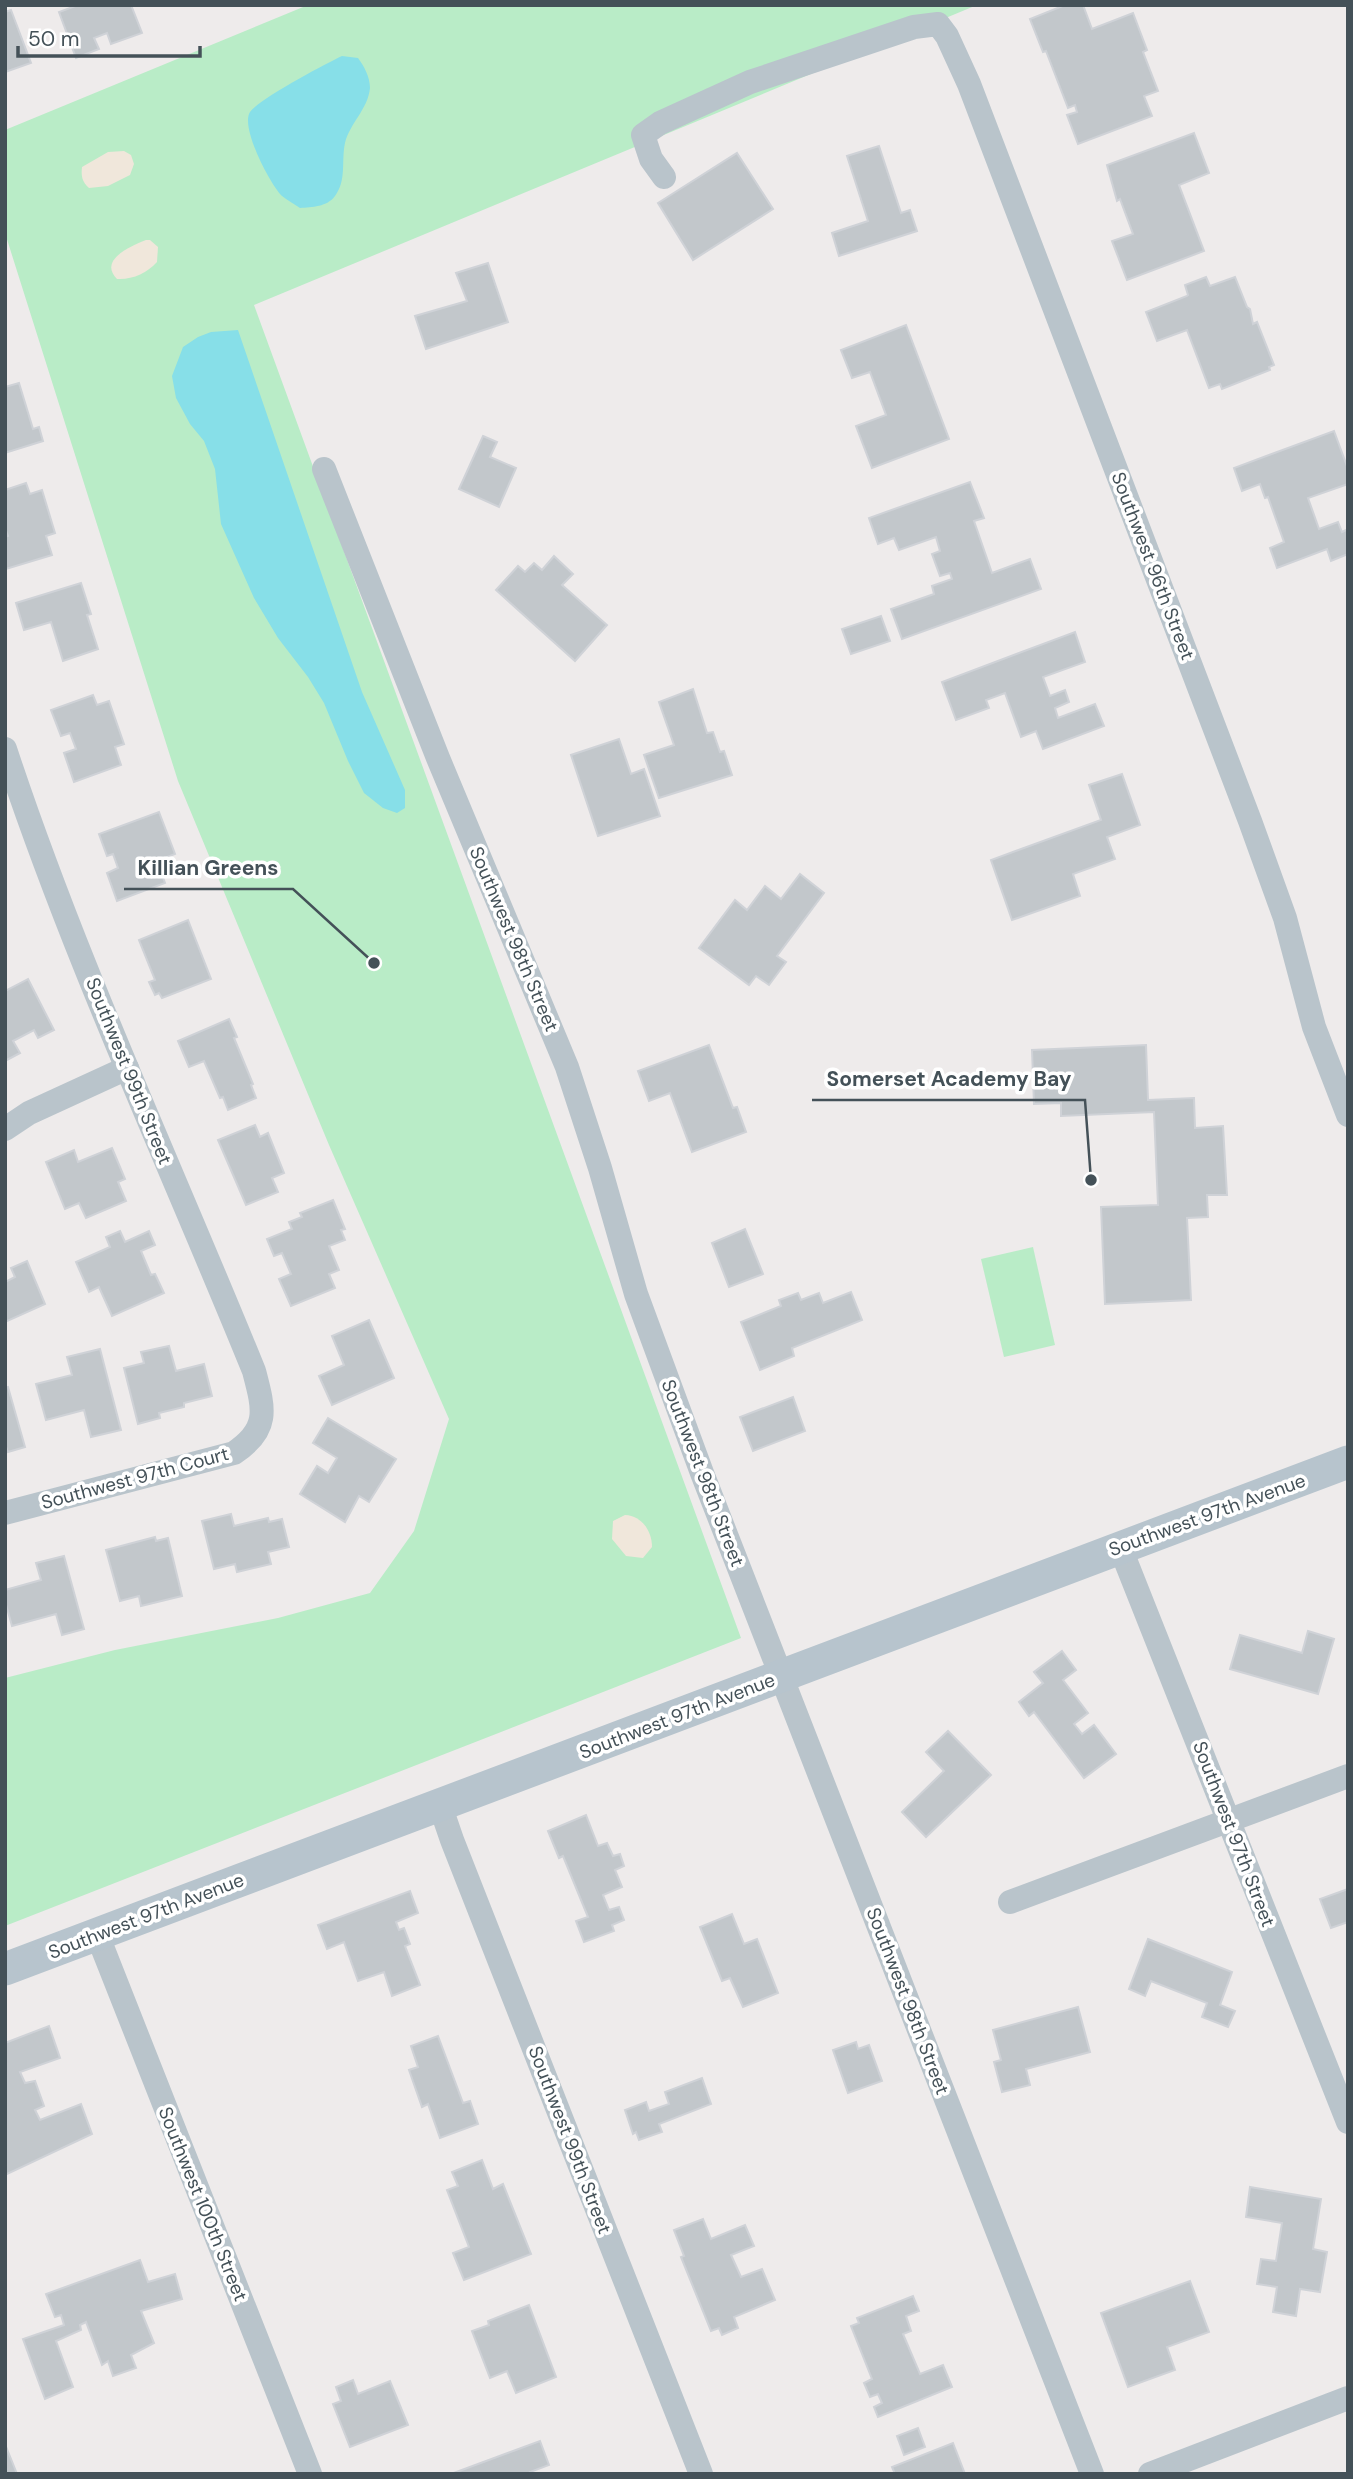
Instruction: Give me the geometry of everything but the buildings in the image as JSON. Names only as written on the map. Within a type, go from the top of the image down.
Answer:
[{"type":"street","name":"Southwest 96th Street","points":[[664,177],[651,159],[643,135],[660,123],[750,82],[914,27],[938,24],[947,36],[969,83],[1250,821],[1284,918],[1314,1027],[1348,1115]]},
{"type":"street","name":"Southwest 98th Street","points":[[324,469],[438,758],[566,1067],[596,1156],[636,1294],[702,1474],[1092,2474]]},
{"type":"street","name":"Southwest 99th Street","points":[[5,749],[12,795],[216,1278],[254,1371],[259,1390]]},
{"type":"street","points":[[5,1129],[22,1117],[127,1069]]},
{"type":"street","name":"Southwest 97th Court","points":[[5,1513],[234,1453],[252,1441],[258,1432],[262,1416],[259,1390]]},
{"type":"street","name":"Southwest 97th Avenue","points":[[5,1969],[1348,1462]]},
{"type":"street","name":"Southwest 97th Street","points":[[1120,1547],[1348,2122]]},
{"type":"street","points":[[1010,1902],[1348,1776]]},
{"type":"street","name":"Southwest 99th Street","points":[[440,1805],[701,2474]]},
{"type":"street","name":"Southwest 100th Street","points":[[97,1934],[310,2474]]},
{"type":"street","points":[[1150,2474],[1348,2398]]},
{"type":"green space","points":[[308,5],[977,5],[254,305],[741,1638],[5,1926],[5,1678],[115,1650],[278,1618],[370,1593],[414,1531],[449,1419],[329,1145],[178,781],[5,233],[5,130]]},
{"type":"green space","points":[[1033,1247],[1055,1345],[1004,1357],[981,1259]]},
{"type":"sand","points":[[124,151],[131,155],[134,164],[130,175],[108,186],[87,186],[82,179],[82,167],[108,152]]},
{"type":"sand","points":[[146,240],[158,247],[157,262],[139,275],[117,279],[111,266],[114,260],[125,250]]},
{"type":"sand","points":[[625,1515],[641,1521],[650,1535],[652,1547],[643,1558],[626,1556],[612,1539],[613,1521]]},
{"type":"water","points":[[342,56],[358,58],[369,80],[369,96],[345,143],[339,190],[332,200],[324,204],[300,208],[282,196],[271,180],[253,142],[248,119],[256,106]]},
{"type":"water","points":[[238,330],[362,692],[405,790],[405,808],[397,813],[383,808],[364,793],[324,703],[278,638],[254,598],[221,524],[215,469],[204,441],[190,424],[176,398],[172,376],[183,347],[211,332]]},
{"type":"place","name":"Killian Greens","points":[[374,963]]},
{"type":"place","name":"Somerset Academy Bay","points":[[1091,1180]]}]
